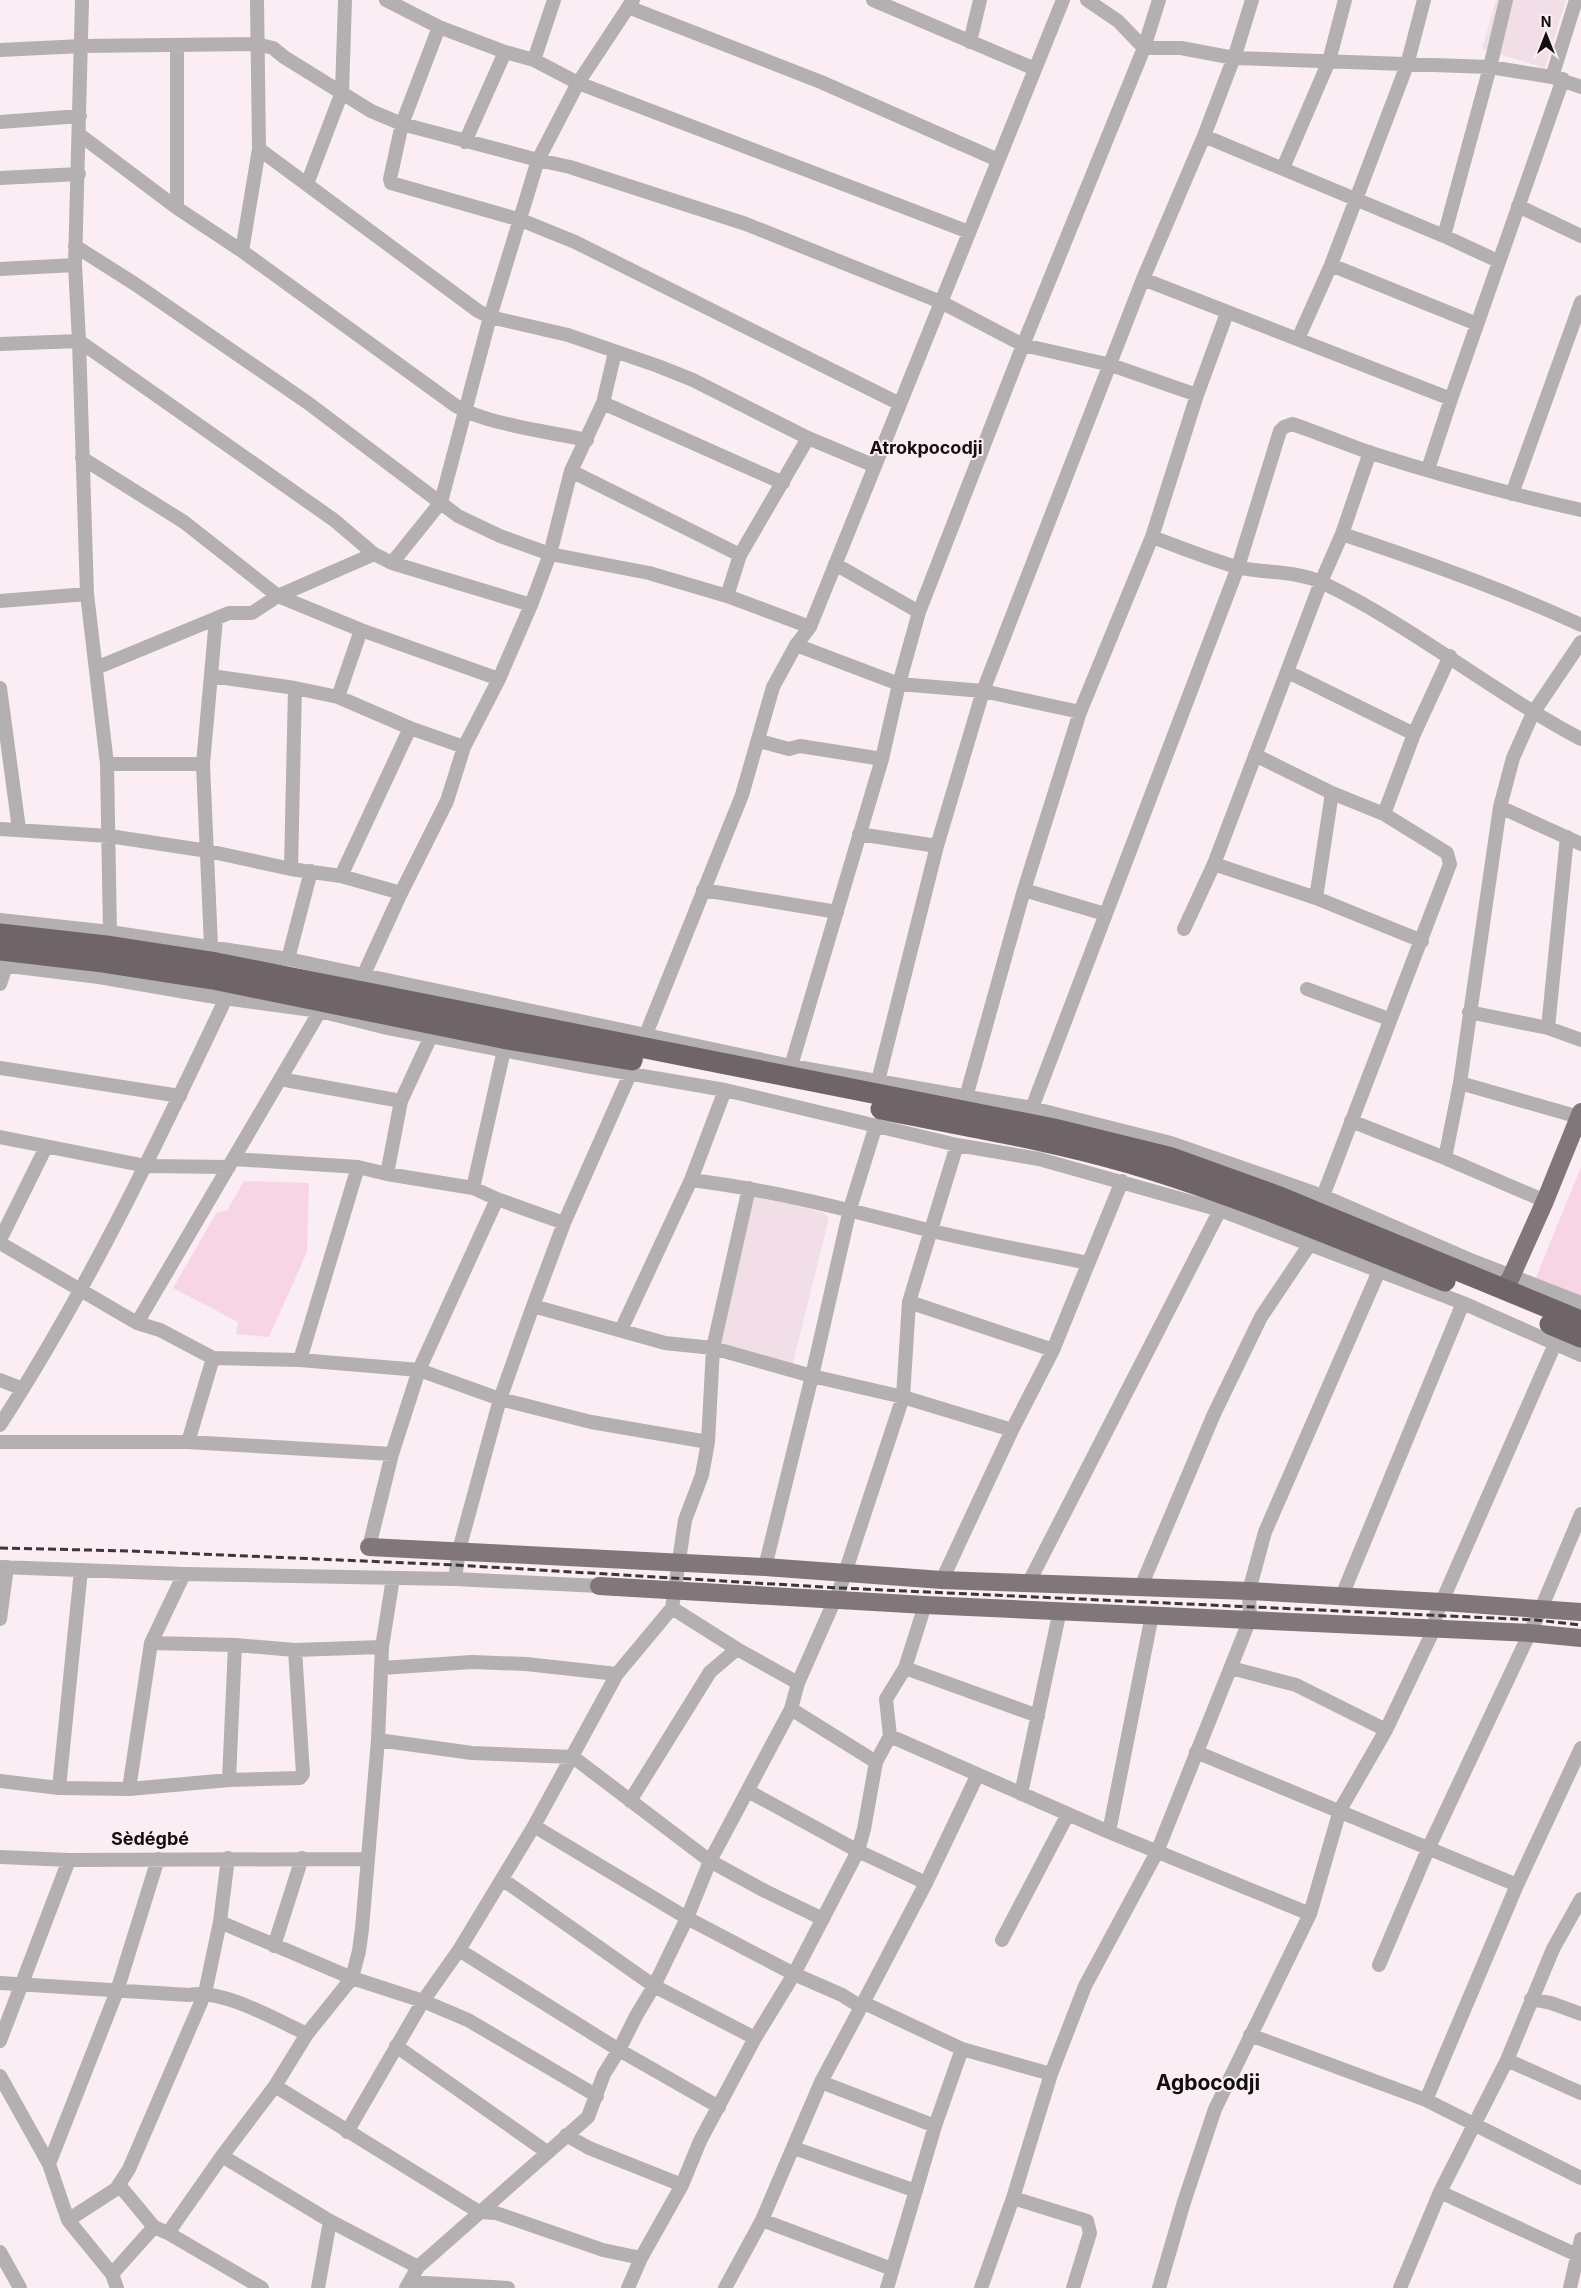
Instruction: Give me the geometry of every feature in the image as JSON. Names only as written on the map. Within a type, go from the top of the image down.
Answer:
[{"type":"highway","points":[[0,934],[106,946],[226,965],[1050,1144],[1134,1165],[1268,1211],[1581,1337]]},
{"type":"highway","points":[[2,960],[103,962],[214,979],[507,1039],[637,1054],[1054,1129],[1141,1149],[1277,1196],[1507,1283],[1581,1321]]},
{"type":"main road","points":[[1507,1283],[1545,1201],[1580,1114]]},
{"type":"main road","points":[[369,1546],[764,1567],[942,1580],[1250,1591],[1581,1612]]},
{"type":"main road","points":[[599,1586],[925,1605],[1529,1633],[1581,1638]]},
{"type":"street","points":[[82,0],[79,174],[75,265],[80,341],[82,458],[88,594],[107,764],[110,932]]},
{"type":"street","points":[[242,251],[258,149],[257,0]]},
{"type":"street","points":[[307,184],[342,92],[345,0]]},
{"type":"street","points":[[386,0],[439,27],[504,52],[534,60],[578,83],[969,232]]},
{"type":"street","points":[[534,60],[554,0]]},
{"type":"street","points":[[873,0],[1035,69]]},
{"type":"street","points":[[970,42],[980,0]]},
{"type":"street","points":[[455,1579],[459,1550],[500,1399],[564,1223],[637,1054],[742,795],[773,687],[796,645],[810,627],[1063,0]]},
{"type":"street","points":[[1087,0],[1118,21],[1144,48],[1181,48],[1234,58],[1490,67],[1557,78],[1581,86]]},
{"type":"street","points":[[791,1066],[882,760],[899,684],[919,612],[1023,345],[1144,48],[1159,0]]},
{"type":"street","points":[[878,1081],[937,846],[983,691],[1143,279],[1204,136],[1234,58],[1252,0]]},
{"type":"street","points":[[1283,168],[1329,61],[1345,0]]},
{"type":"street","points":[[1298,340],[1331,265],[1354,200],[1407,65],[1424,0]]},
{"type":"street","points":[[1444,236],[1490,67],[1506,0]]},
{"type":"street","points":[[1428,469],[1450,398],[1518,206],[1557,78],[1576,0]]},
{"type":"street","points":[[392,563],[441,502],[490,317],[538,160],[578,83],[630,4],[821,82],[998,160]]},
{"type":"street","points":[[439,27],[402,124],[390,179],[391,183],[520,220],[575,242],[651,278],[900,404]]},
{"type":"street","points":[[0,50],[82,46],[256,44],[273,48],[284,57],[370,111],[402,124],[466,142],[570,167],[746,224],[941,302],[1023,345],[1111,365],[1197,395]]},
{"type":"street","points":[[177,46],[177,208]]},
{"type":"street","points":[[466,142],[504,52]]},
{"type":"street","points":[[0,122],[80,116]]},
{"type":"street","points":[[80,135],[177,208],[242,251],[465,411],[587,440]]},
{"type":"street","points":[[1204,136],[1444,236],[1498,261]]},
{"type":"street","points":[[258,149],[456,297],[490,317],[568,335],[693,380],[808,438],[875,466]]},
{"type":"street","points":[[0,178],[79,174]]},
{"type":"street","points":[[1518,206],[1581,236]]},
{"type":"street","points":[[75,246],[135,284],[301,398],[458,516],[480,528],[550,554],[649,573],[727,596],[810,627]]},
{"type":"street","points":[[0,270],[75,265]]},
{"type":"street","points":[[1331,265],[1477,324]]},
{"type":"street","points":[[1143,279],[1450,398]]},
{"type":"street","points":[[1512,494],[1577,329],[1581,302]]},
{"type":"street","points":[[966,1097],[1024,890],[1080,712],[1152,537],[1197,395],[1227,313]]},
{"type":"street","points":[[0,344],[80,341],[334,520],[374,554],[392,563],[531,605]]},
{"type":"street","points":[[363,976],[400,893],[447,801],[464,747],[499,679],[531,605],[550,554],[571,471],[603,402],[615,352]]},
{"type":"street","points":[[603,402],[783,483]]},
{"type":"street","points":[[1032,1108],[1238,567],[1280,431],[1292,424],[1370,452],[1512,494],[1581,510]]},
{"type":"street","points":[[727,596],[740,555],[808,438]]},
{"type":"street","points":[[1184,930],[1214,864],[1321,582],[1342,534],[1370,452]]},
{"type":"street","points":[[82,458],[184,522],[278,596],[361,630],[499,679]]},
{"type":"street","points":[[571,471],[740,555]]},
{"type":"street","points":[[1342,534],[1440,566],[1522,598],[1581,625]]},
{"type":"street","points":[[1152,537],[1238,567],[1302,575],[1321,582],[1450,656],[1533,713],[1581,740]]},
{"type":"street","points":[[96,668],[229,613],[252,613],[278,596],[374,554]]},
{"type":"street","points":[[835,564],[919,612]]},
{"type":"street","points":[[0,600],[88,594]]},
{"type":"street","points":[[211,946],[204,764],[216,618]]},
{"type":"street","points":[[338,697],[361,630]]},
{"type":"street","points":[[1445,1158],[1460,1083],[1500,807],[1514,758],[1533,713],[1581,642]]},
{"type":"street","points":[[796,645],[899,684],[983,691],[1080,712]]},
{"type":"street","points":[[1384,814],[1414,734],[1450,656]]},
{"type":"street","points":[[1288,672],[1414,734]]},
{"type":"street","points":[[211,676],[295,688],[338,697],[410,728],[464,747]]},
{"type":"street","points":[[0,688],[4,752],[19,829]]},
{"type":"street","points":[[291,869],[295,688]]},
{"type":"street","points":[[341,876],[410,728]]},
{"type":"street","points":[[758,742],[789,750],[800,746],[882,760]]},
{"type":"street","points":[[1255,755],[1332,792],[1384,814],[1447,853],[1450,864],[1422,941],[1389,1019],[1322,1196]]},
{"type":"street","points":[[107,764],[204,764]]},
{"type":"street","points":[[1316,898],[1332,792]]},
{"type":"street","points":[[1500,807],[1581,844]]},
{"type":"street","points":[[0,829],[109,836],[208,851],[291,869],[341,876],[400,893]]},
{"type":"street","points":[[859,834],[937,846]]},
{"type":"street","points":[[1548,1028],[1567,837]]},
{"type":"street","points":[[1214,864],[1316,898],[1422,941]]},
{"type":"street","points":[[288,959],[311,871]]},
{"type":"street","points":[[703,890],[837,912]]},
{"type":"street","points":[[1024,890],[1106,914]]},
{"type":"street","points":[[0,920],[110,932],[211,946],[288,959],[363,976],[637,1054],[725,1090],[957,1145],[1039,1159],[1122,1181],[1220,1210],[1310,1244],[1463,1303],[1581,1355]]},
{"type":"street","points":[[0,984],[2,960],[226,998],[320,1011],[504,1050],[637,1054],[791,1066],[1032,1108],[1170,1143],[1322,1196],[1507,1283],[1581,1303]]},
{"type":"street","points":[[1306,989],[1389,1019]]},
{"type":"street","points":[[0,1425],[81,1291],[146,1166],[226,998]]},
{"type":"street","points":[[137,1323],[320,1011]]},
{"type":"street","points":[[1469,1012],[1548,1028],[1581,1040]]},
{"type":"street","points":[[387,1174],[401,1101],[431,1036]]},
{"type":"street","points":[[474,1188],[504,1050]]},
{"type":"street","points":[[0,1068],[180,1096]]},
{"type":"street","points":[[280,1079],[401,1101]]},
{"type":"street","points":[[1460,1083],[1580,1114]]},
{"type":"street","points":[[621,1330],[691,1180],[725,1090]]},
{"type":"street","points":[[1351,1121],[1445,1158],[1545,1201]]},
{"type":"street","points":[[764,1567],[812,1376],[850,1209],[876,1125]]},
{"type":"street","points":[[0,1137],[146,1166],[231,1163],[358,1167],[387,1174],[474,1188],[496,1199],[564,1223]]},
{"type":"street","points":[[508,2288],[408,2285],[418,2267],[588,2117],[604,2074],[620,2050],[636,2016],[654,1986],[687,1918],[710,1862],[790,1709],[798,1683],[835,1600],[903,1397],[909,1302],[957,1145]]},
{"type":"street","points":[[46,1147],[0,1242],[137,1323],[160,1330],[213,1358],[300,1360],[419,1370],[500,1399],[592,1422],[708,1442]]},
{"type":"street","points":[[300,1360],[358,1167]]},
{"type":"street","points":[[691,1180],[750,1188],[850,1209],[930,1230],[1088,1263]]},
{"type":"street","points":[[942,1580],[1012,1430],[1053,1350],[1122,1181]]},
{"type":"street","points":[[347,2132],[423,2001],[459,1950],[534,1826],[617,1674],[672,1608],[685,1520],[702,1476],[708,1442],[713,1348],[750,1188]]},
{"type":"street","points":[[369,1546],[392,1454],[419,1370],[496,1199]]},
{"type":"street","points":[[1028,1584],[1220,1210]]},
{"type":"street","points":[[1140,1588],[1214,1414],[1261,1317],[1310,1244]]},
{"type":"street","points":[[981,2288],[1013,2198],[1051,2074],[1085,1986],[1157,1852],[1250,1619],[1250,1591],[1265,1532],[1380,1271]]},
{"type":"street","points":[[909,1302],[1053,1350]]},
{"type":"street","points":[[1341,1598],[1463,1303]]},
{"type":"street","points":[[533,1306],[665,1343],[713,1348],[812,1376],[903,1397],[1012,1430]]},
{"type":"street","points":[[1159,2288],[1184,2202],[1215,2110],[1310,1914],[1340,1810],[1386,1730],[1434,1629],[1436,1615],[1555,1344]]},
{"type":"street","points":[[188,1442],[213,1358]]},
{"type":"street","points":[[0,1380],[23,1388]]},
{"type":"street","points":[[0,1442],[188,1442],[392,1454]]},
{"type":"street","points":[[1380,1964],[1429,1847],[1541,1609],[1581,1514]]},
{"type":"street","points":[[0,1620],[3,1567],[184,1574],[455,1579],[599,1586]]},
{"type":"street","points":[[59,1788],[81,1570]]},
{"type":"street","points":[[129,1789],[151,1643],[184,1574]]},
{"type":"street","points":[[168,2233],[222,2156],[275,2086],[307,2034],[352,1978],[359,1950],[378,1740],[382,1647],[393,1578]]},
{"type":"street","points":[[628,2288],[641,2258],[682,2185],[700,2140],[756,2038],[794,1974],[858,1851],[864,1829],[876,1762],[890,1736],[886,1699],[904,1668],[925,1605]]},
{"type":"street","points":[[672,1608],[737,1649],[798,1683]]},
{"type":"street","points":[[1021,1794],[1060,1610]]},
{"type":"street","points":[[1109,1832],[1152,1615]]},
{"type":"street","points":[[151,1643],[235,1645],[295,1650],[382,1647]]},
{"type":"street","points":[[229,1780],[235,1645]]},
{"type":"street","points":[[630,1801],[710,1672],[737,1649]]},
{"type":"street","points":[[0,1780],[59,1788],[129,1789],[229,1780],[297,1778],[303,1774],[295,1650]]},
{"type":"street","points":[[382,1668],[472,1662],[526,1664],[617,1674]]},
{"type":"street","points":[[904,1668],[1038,1716]]},
{"type":"street","points":[[1231,1668],[1296,1686],[1386,1730]]},
{"type":"street","points":[[790,1709],[876,1762]]},
{"type":"street","points":[[890,1736],[977,1776],[1109,1832],[1310,1914]]},
{"type":"street","points":[[378,1740],[472,1752],[573,1757],[710,1862],[823,1919]]},
{"type":"street","points":[[1426,2100],[1517,1885],[1581,1748]]},
{"type":"street","points":[[1196,1752],[1340,1810],[1517,1885]]},
{"type":"street","points":[[725,2288],[762,2220],[821,2082],[926,1883],[977,1776]]},
{"type":"street","points":[[748,1790],[858,1851],[926,1883]]},
{"type":"street","points":[[1002,1940],[1068,1814]]},
{"type":"street","points":[[534,1826],[687,1918],[794,1974],[962,2049],[1051,2074]]},
{"type":"street","points":[[0,1857],[69,1860],[368,1859]]},
{"type":"street","points":[[68,2220],[120,2186],[205,1993],[220,1922],[228,1858]]},
{"type":"street","points":[[274,1946],[302,1858]]},
{"type":"street","points":[[49,2164],[117,1990],[158,1859]]},
{"type":"street","points":[[0,2041],[69,1860]]},
{"type":"street","points":[[502,1879],[654,1986],[756,2038]]},
{"type":"street","points":[[1400,2288],[1440,2192],[1507,2060],[1553,1949],[1581,1899]]},
{"type":"street","points":[[220,1922],[352,1978],[423,2001],[468,2020],[597,2096]]},
{"type":"street","points":[[459,1950],[620,2050],[719,2107]]},
{"type":"street","points":[[0,1983],[189,1995],[205,1993],[230,1999],[307,2034]]},
{"type":"street","points":[[1531,1999],[1551,2003],[1581,2014]]},
{"type":"street","points":[[1250,2035],[1426,2100],[1581,2178]]},
{"type":"street","points":[[396,2046],[547,2152]]},
{"type":"street","points":[[886,2288],[935,2126],[962,2049]]},
{"type":"street","points":[[1507,2060],[1581,2093]]},
{"type":"street","points":[[821,2082],[935,2126]]},
{"type":"street","points":[[2,2084],[49,2164],[68,2220],[112,2274],[117,2288]]},
{"type":"street","points":[[275,2086],[480,2212],[496,2213],[603,2250],[641,2258]]},
{"type":"street","points":[[566,2135],[589,2148],[682,2185]]},
{"type":"street","points":[[794,2148],[916,2191]]},
{"type":"street","points":[[222,2156],[330,2221],[418,2267]]},
{"type":"street","points":[[120,2186],[154,2227],[168,2233],[262,2288]]},
{"type":"street","points":[[1440,2192],[1577,2255]]},
{"type":"street","points":[[1013,2198],[1087,2221],[1090,2233],[1073,2288]]},
{"type":"street","points":[[762,2220],[892,2269]]},
{"type":"street","points":[[318,2288],[330,2221]]},
{"type":"street","points":[[112,2274],[154,2227]]},
{"type":"street","points":[[1570,2288],[1581,2239]]},
{"type":"street","points":[[0,2252],[20,2288]]},
{"type":"shaded area","points":[[1496,0],[1566,0],[1545,68],[1482,49]]},
{"type":"shaded area","points":[[1581,1167],[1581,1300],[1535,1280]]},
{"type":"shaded area","points":[[244,1181],[309,1183],[307,1252],[269,1337],[236,1334],[238,1322],[173,1288],[217,1212],[227,1211]]},
{"type":"shaded area","points":[[756,1194],[824,1213],[829,1218],[792,1367],[717,1343],[749,1199]]},
{"type":"railway","points":[[0,1548],[131,1551],[456,1565],[840,1588],[1536,1620],[1581,1625]]},
{"type":"district","name":"Atrokpocodji","points":[[926,447]]},
{"type":"district","name":"Sèdégbé","points":[[150,1838]]},
{"type":"district","name":"Agbocodji","points":[[1208,2082]]}]
